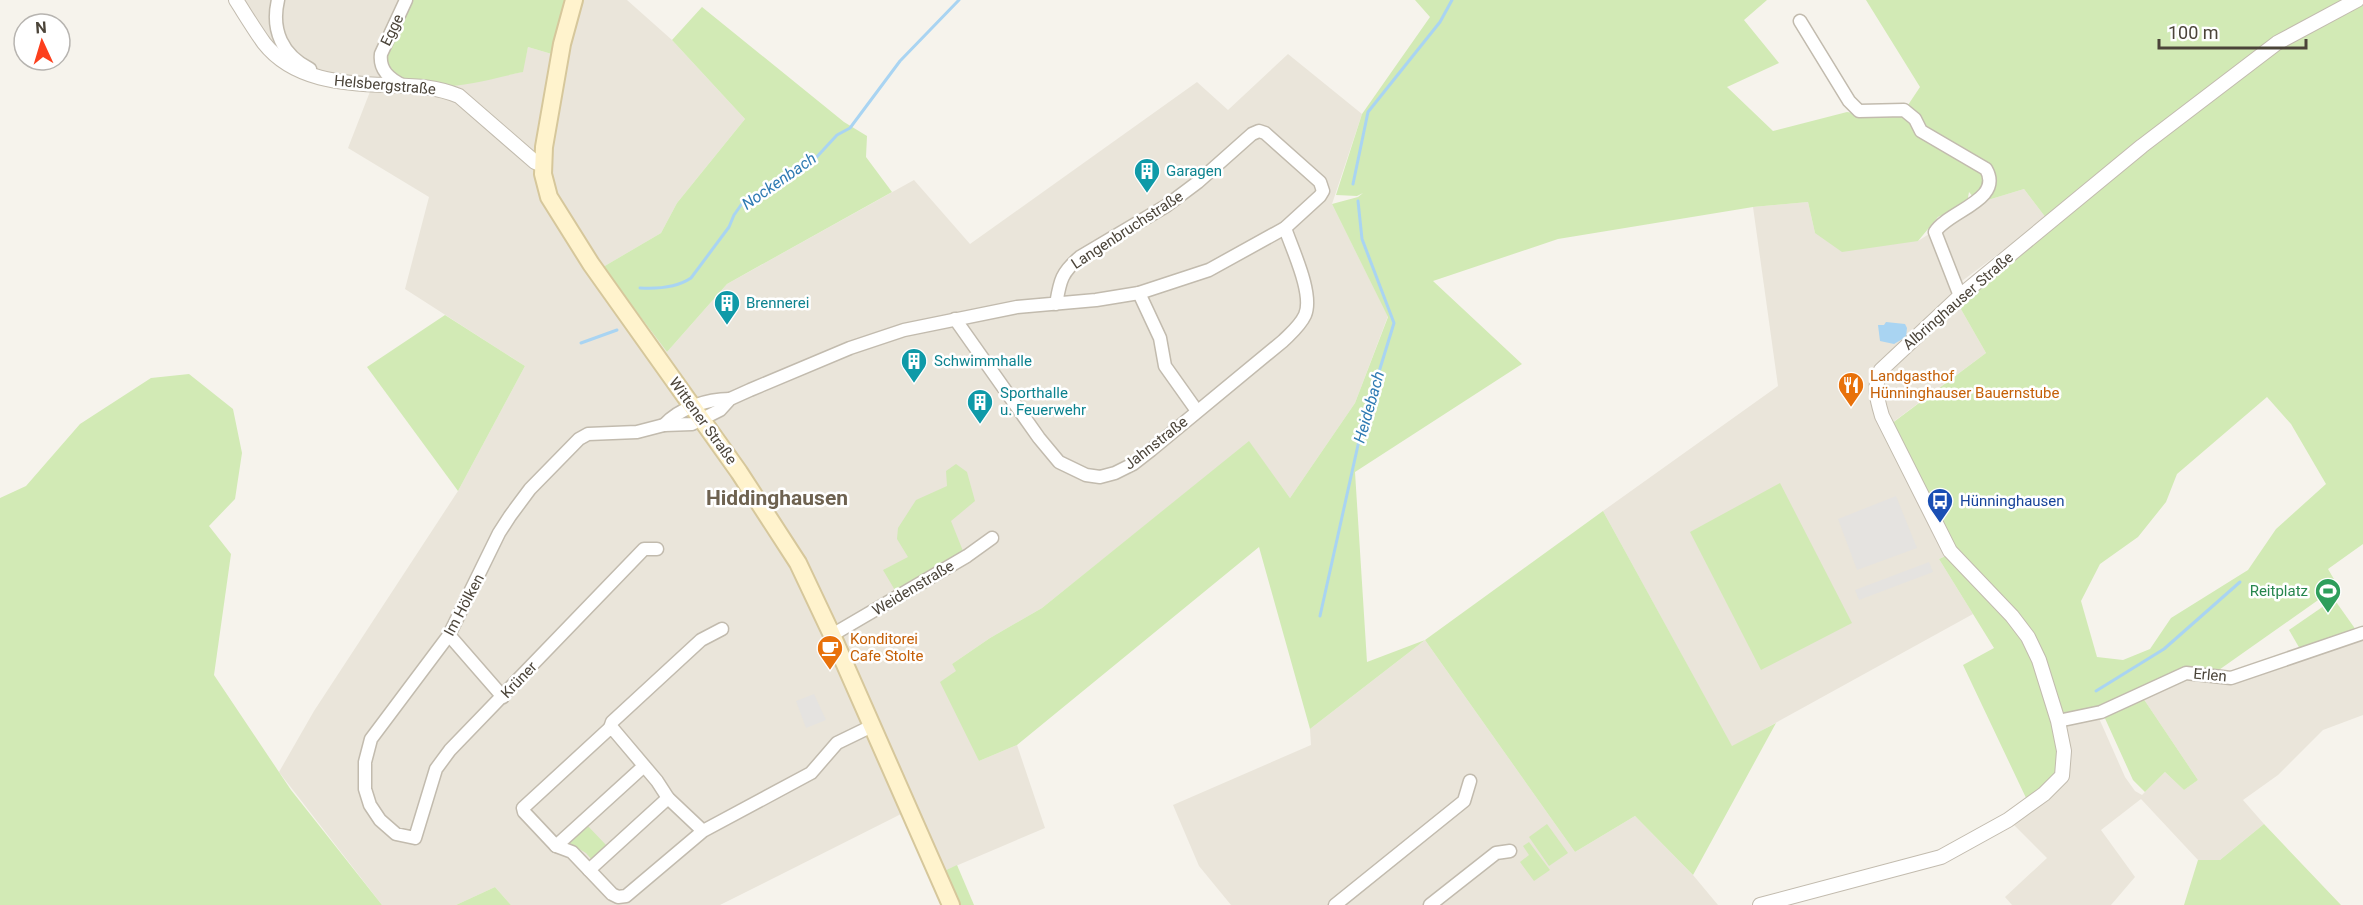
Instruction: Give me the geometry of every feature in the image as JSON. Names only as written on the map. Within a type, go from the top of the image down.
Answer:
[{"type":"main road","name":"Wittener Straße","points":[[574,0],[562,44],[543,165],[549,197],[562,220],[785,541],[832,635],[951,905]]},
{"type":"street","name":"Helsbergstraße","points":[[236,0],[265,44],[290,66],[329,80],[345,83],[431,87],[459,96],[535,162],[543,165]]},
{"type":"street","points":[[279,0],[275,26],[283,45],[301,64],[329,80]]},
{"type":"street","name":"Egge","points":[[404,86],[384,71],[380,60],[406,0]]},
{"type":"street","name":"Albringhauser Straße","points":[[1760,905],[1941,857],[2008,820],[2044,794],[2062,776],[2064,751],[2058,721],[2039,660],[2028,637],[2012,616],[1950,551],[1882,416],[1876,396],[1876,386],[1881,370],[1960,296],[2142,147],[2277,43],[2357,0]]},
{"type":"street","points":[[1800,21],[1848,101],[1859,111],[1904,110],[1915,119],[1921,131],[1986,169],[1991,177],[1990,189],[1978,200],[1939,224],[1935,232],[1960,296]]},
{"type":"street","name":"Langenbruchstraße","points":[[698,414],[715,399],[730,399],[850,348],[904,330],[1017,307],[1056,304],[1139,293],[1209,270],[1285,228],[1320,196],[1323,191],[1320,183],[1265,133],[1259,131],[1252,134],[1174,200],[1080,256],[1061,276],[1056,304]]},
{"type":"street","name":"Jahnstraße","points":[[955,319],[1059,462],[1086,475],[1100,477],[1133,464],[1283,341],[1299,325],[1306,314],[1308,298],[1285,228]]},
{"type":"street","points":[[1139,293],[1160,338],[1165,366],[1197,411]]},
{"type":"street","name":"Im Hölken","points":[[415,838],[396,834],[380,820],[370,805],[365,789],[365,762],[371,739],[449,635],[505,525],[530,489],[573,443],[588,434],[637,432],[664,425],[673,416],[698,414]]},
{"type":"street","name":"Weidenstraße","points":[[832,635],[967,556],[992,538]]},
{"type":"street","name":"Krüner","points":[[415,838],[436,769],[450,750],[644,549],[657,549]]},
{"type":"street","points":[[722,629],[701,640],[523,808],[524,812],[556,846],[572,852],[612,894],[618,897],[626,896],[703,831],[811,773],[837,742],[872,726]]},
{"type":"street","name":"Erlen","points":[[2058,721],[2101,712],[2186,672],[2231,678],[2363,633]]},
{"type":"street","points":[[449,635],[503,696]]},
{"type":"street","points":[[610,728],[657,781],[668,798],[703,831]]},
{"type":"street","points":[[556,846],[644,766]]},
{"type":"street","points":[[1335,905],[1464,801],[1470,781]]},
{"type":"street","points":[[589,870],[668,798]]},
{"type":"street","points":[[1430,905],[1496,853],[1510,851]]},
{"type":"shaded area","points":[[240,0],[403,0],[392,83],[308,71],[268,41]]},
{"type":"shaded area","points":[[578,0],[627,0],[672,40],[745,119],[677,203],[661,233],[603,267],[667,352],[727,284],[914,180],[970,244],[1197,82],[1228,110],[1288,54],[1362,114],[1332,204],[1388,316],[1355,403],[1290,498],[1249,442],[1042,608],[990,638],[952,664],[956,670],[979,761],[1017,745],[1045,828],[944,871],[917,806],[720,905],[511,905],[495,887],[456,905],[382,905],[279,772],[314,711],[458,491],[525,366],[405,289],[429,197],[348,148],[371,89],[433,90],[522,72],[528,47],[555,55]]},
{"type":"shaded area","points":[[2024,189],[2046,218],[1950,290],[1986,353],[1885,428],[1948,555],[1939,559],[1973,614],[1732,747],[1603,511],[1778,386],[1753,207],[1808,202],[1815,233],[1918,241],[1978,203]]},
{"type":"shaded area","points":[[1896,496],[1917,548],[1857,570],[1838,519]]},
{"type":"shaded area","points":[[1929,562],[1933,572],[1859,600],[1855,590]]},
{"type":"shaded area","points":[[2363,638],[2363,715],[2323,730],[2278,775],[2243,800],[2264,824],[2220,860],[2198,860],[2141,799],[2101,830],[2135,877],[2111,905],[2012,905],[2005,897],[2047,858],[2013,824],[2067,779],[2070,748],[2062,723],[2098,716],[2125,777],[2135,791],[2142,795],[2165,772],[2184,790],[2198,780],[2143,698],[2188,675],[2211,679]]},
{"type":"shaded area","points":[[1425,640],[1575,852],[1635,816],[1693,875],[1718,905],[1231,905],[1199,866],[1173,805],[1311,745],[1310,729]]},
{"type":"shaded area","points":[[814,694],[826,720],[806,728],[796,701]]},
{"type":"green space","points":[[409,0],[569,0],[555,55],[528,47],[523,72],[473,83],[439,87],[406,83],[391,76],[384,56]]},
{"type":"green space","points":[[1415,0],[1767,0],[1744,20],[1779,63],[1727,87],[1773,131],[1847,112],[1866,115],[1906,108],[1920,87],[1866,0],[2348,0],[2046,218],[2024,189],[1978,203],[1969,192],[1967,203],[1938,217],[1918,241],[1842,252],[1815,233],[1808,202],[1753,207],[1558,239],[1433,281],[1522,364],[1355,472],[1367,662],[1425,640],[1310,729],[1259,547],[1017,745],[979,761],[940,682],[956,671],[952,664],[990,638],[1042,608],[1249,441],[1290,498],[1355,403],[1388,317],[1332,204],[1358,197],[1363,193],[1357,196],[1336,195],[1362,114],[1430,17]]},
{"type":"green space","points":[[2363,3],[2363,544],[2328,569],[2338,586],[2216,672],[2186,670],[2092,711],[2053,721],[2060,753],[2060,766],[2056,776],[2049,784],[2027,800],[1963,665],[1994,648],[1939,559],[1948,555],[1945,535],[1891,424],[1986,353],[1958,304],[2201,105],[2276,52]],"holes":[[[2267,397],[2291,424],[2326,484],[2276,529],[2248,570],[2171,618],[2150,649],[2123,660],[2097,657],[2081,601],[2100,564],[2138,537],[2166,502],[2177,474]]]},
{"type":"green space","points":[[702,7],[844,122],[867,136],[866,157],[892,192],[727,284],[667,352],[603,267],[661,233],[677,203],[745,119],[672,40]]},
{"type":"green space","points":[[445,315],[525,366],[458,491],[367,367]]},
{"type":"green space","points":[[189,374],[233,409],[242,453],[235,499],[209,526],[231,554],[214,675],[291,790],[382,905],[0,905],[0,498],[26,486],[80,424],[151,378]]},
{"type":"green space","points":[[956,464],[967,472],[975,501],[951,521],[963,551],[896,592],[883,570],[908,557],[897,539],[898,528],[916,500],[947,486],[946,471]]},
{"type":"green space","points":[[1780,483],[1852,623],[1761,670],[1690,532]]},
{"type":"green space","points":[[1603,511],[1732,746],[1776,723],[1693,875],[1635,816],[1575,852],[1425,640]]},
{"type":"green space","name":"Reitplatz","points":[[2334,599],[2356,630],[2300,649],[2289,630]]},
{"type":"green space","points":[[2143,698],[2198,780],[2184,790],[2165,772],[2145,792],[2133,780],[2103,714]]},
{"type":"green space","points":[[586,824],[606,845],[592,860],[586,853],[569,843],[567,838]]},
{"type":"green space","points":[[1547,824],[1568,853],[1549,866],[1529,837]]},
{"type":"green space","points":[[2264,824],[2341,905],[2184,905],[2198,860],[2220,860]]},
{"type":"green space","points":[[1529,842],[1550,870],[1534,881],[1520,862],[1529,855],[1523,846]]},
{"type":"green space","points":[[957,865],[974,905],[959,905],[944,871]]},
{"type":"green space","points":[[495,887],[511,905],[456,905]]},
{"type":"water","points":[[1886,322],[1905,324],[1906,337],[1894,344],[1880,341],[1878,325],[1884,325]]},
{"type":"waterway","name":"Nockenbach","points":[[640,288],[666,287],[691,278],[729,227],[741,205],[791,171],[803,168],[813,161],[837,135],[850,128],[900,61],[959,0]]},
{"type":"waterway","name":"Heidebach","points":[[1353,184],[1368,112],[1440,22],[1452,0]]},
{"type":"waterway","name":"Heidebach","points":[[1320,616],[1362,427],[1394,323],[1362,239],[1358,201]]},
{"type":"waterway","name":"Nockenbach","points":[[581,343],[617,330]]},
{"type":"waterway","points":[[2096,691],[2164,649],[2240,582]]},
{"type":"place","name":"Garagen","points":[[1147,194]]},
{"type":"place","name":"Brennerei","points":[[727,326]]},
{"type":"place","name":"Schwimmhalle","points":[[914,384]]},
{"type":"place","name":"Landgasthof Hünninghauser Bauernstube","points":[[1851,408]]},
{"type":"place","name":"Sporthalle u. Feuerwehr","points":[[980,425]]},
{"type":"place","name":"Hünninghausen","points":[[1940,524]]},
{"type":"place","name":"Reitplatz","points":[[2328,614]]},
{"type":"place","name":"Konditorei Cafe Stolte","points":[[830,671]]},
{"type":"district","name":"Hiddinghausen","points":[[777,498]]}]
